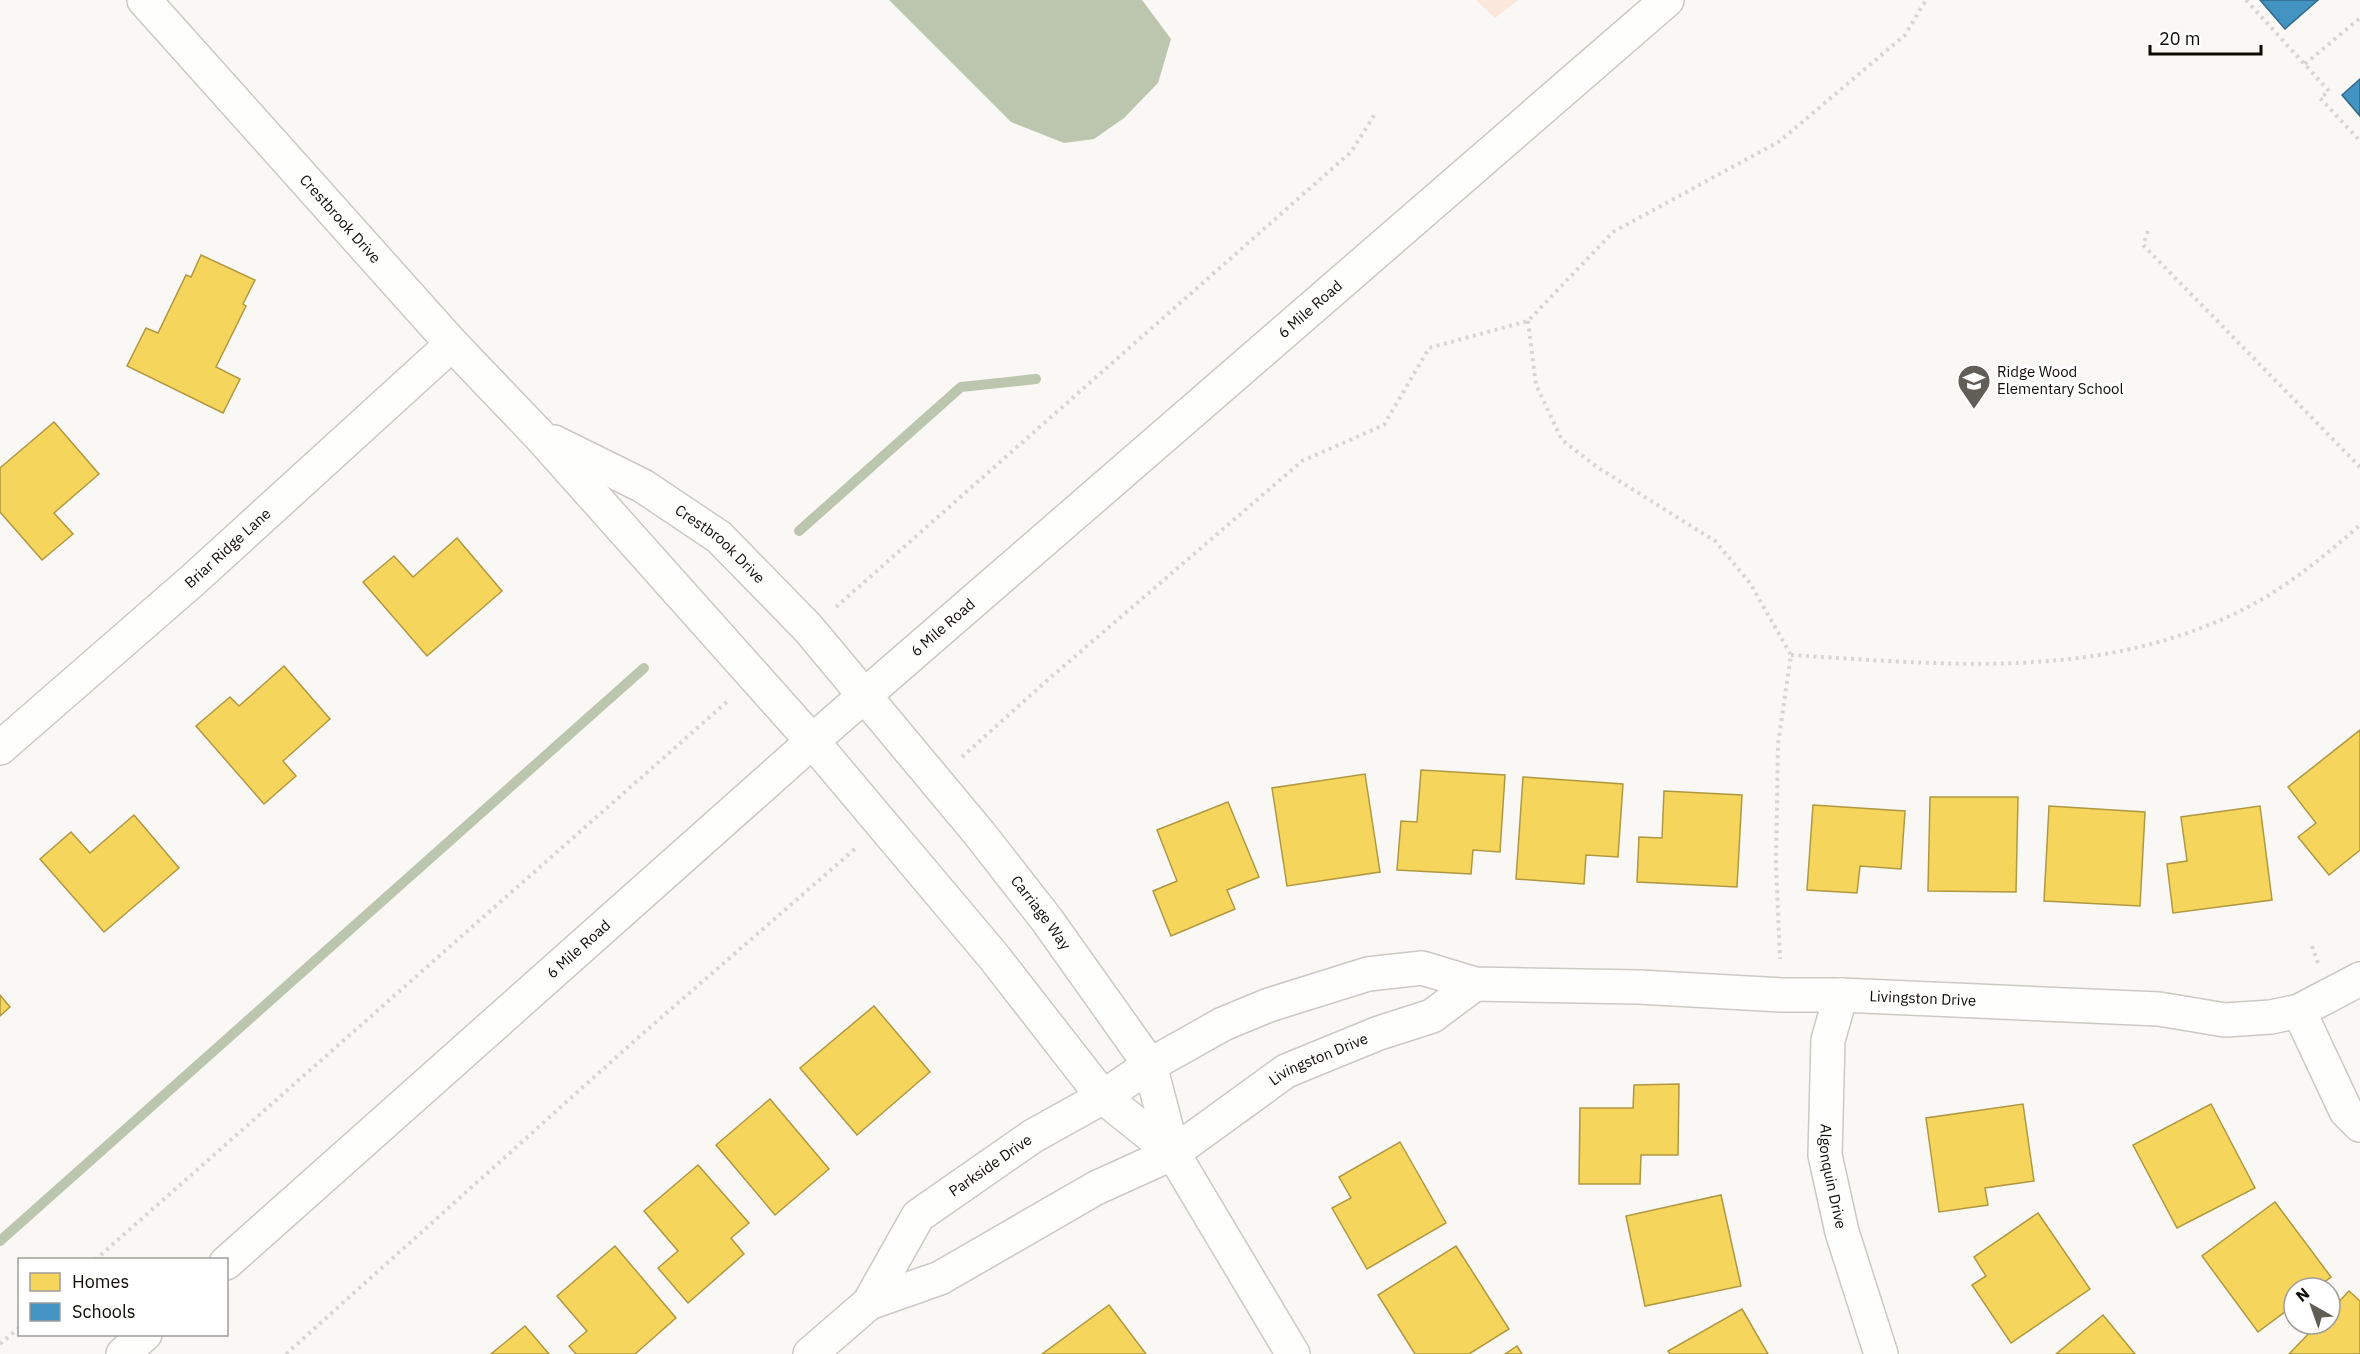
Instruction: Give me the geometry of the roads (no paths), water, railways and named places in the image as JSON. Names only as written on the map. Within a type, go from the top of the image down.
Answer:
[{"type":"street","name":"Crestbrook Drive","points":[[144,0],[452,344],[539,435],[813,742]]},
{"type":"street","name":"6 Mile Road","points":[[228,1261],[813,742],[1667,0]]},
{"type":"street","name":"Briar Ridge Lane","points":[[0,748],[193,580],[452,344]]},
{"type":"street","name":"Crestbrook Drive","points":[[539,435],[643,486],[719,537],[807,628],[864,698]]},
{"type":"street","name":"Carriage Way","points":[[864,698],[935,779],[1047,920],[1150,1065],[1173,1153],[1293,1354]]},
{"type":"street","name":"Carriage Way","points":[[813,742],[994,957],[1103,1097],[1173,1153]]},
{"type":"street","name":"Livingston Drive","points":[[1150,1065],[1222,1024],[1269,1005],[1368,974],[1422,968],[1475,984],[1639,987],[1782,995],[1841,995],[2159,1009],[2225,1020],[2271,1017],[2299,1011],[2360,979]]},
{"type":"street","name":"Livingston Drive","points":[[1173,1153],[1286,1071],[1379,1033],[1432,1016],[1475,984]]},
{"type":"street","name":"Algonquin Drive","points":[[1841,995],[1828,1041],[1825,1155],[1842,1232],[1881,1354]]},
{"type":"street","points":[[2299,1011],[2346,1110],[2360,1125]]},
{"type":"street","name":"Parkside Drive","points":[[810,1354],[868,1303],[918,1216],[1033,1136],[1103,1097],[1150,1065]]},
{"type":"street","name":"Parkside Drive","points":[[868,1303],[940,1278],[1096,1188],[1173,1153]]},
{"type":"street","points":[[123,1354],[144,1336]]},
{"type":"waterway","points":[[799,531],[961,387],[1036,379]]},
{"type":"waterway","points":[[0,1241],[644,668]]},
{"type":"place","name":"Ridge Wood Elementary School","points":[[1974,410]]}]
